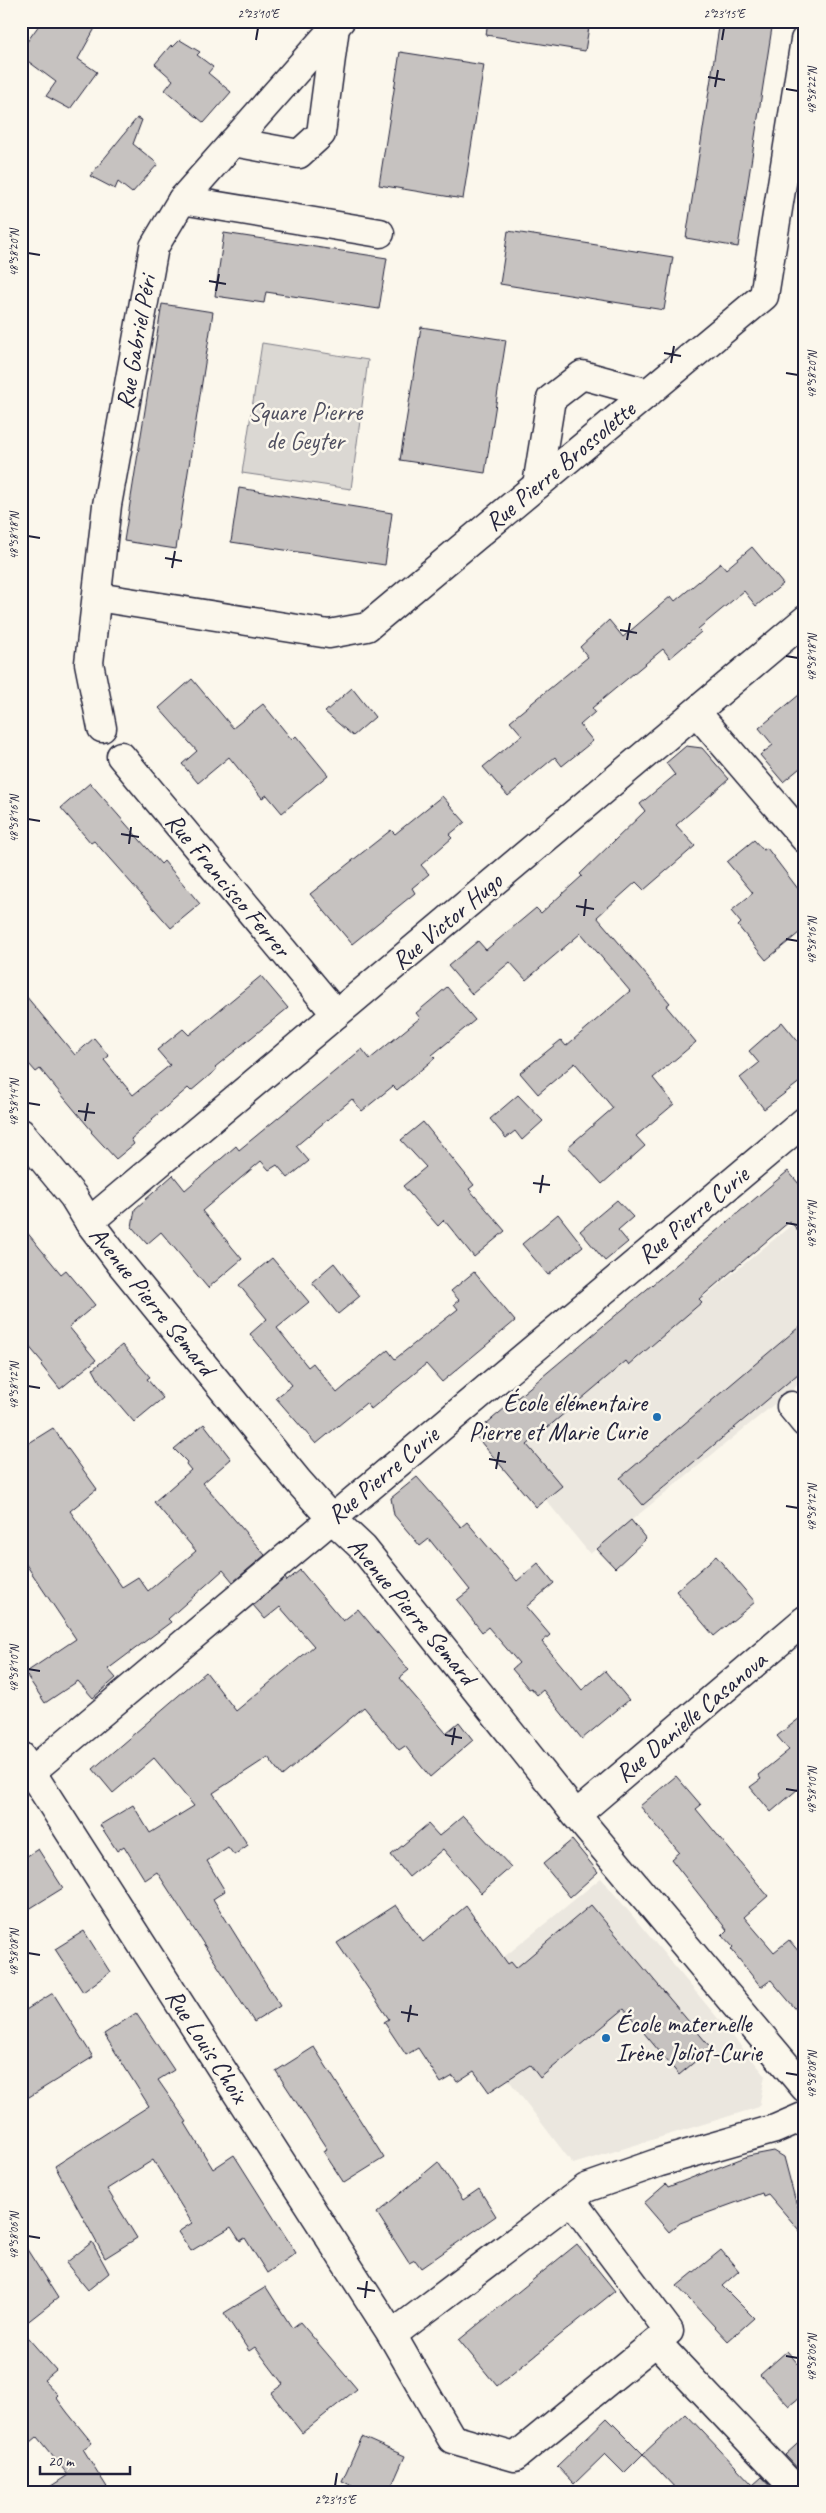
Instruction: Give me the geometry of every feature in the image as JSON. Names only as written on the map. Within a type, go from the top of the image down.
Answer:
[{"type":"street","name":"Rue Gabriel Péri","points":[[102,728],[90,663],[97,597],[107,505],[154,247],[182,200],[338,24]]},
{"type":"street","points":[[233,142],[299,154],[321,134],[338,24]]},
{"type":"street","name":"Rue Pierre Brossolette","points":[[97,597],[329,634],[366,627],[764,296],[805,40]]},
{"type":"street","points":[[182,200],[380,233]]},
{"type":"street","points":[[537,485],[551,399],[582,375],[648,393]]},
{"type":"street","name":"Rue Victor Hugo","points":[[89,1222],[697,713],[805,620]]},
{"type":"street","points":[[697,713],[805,839]]},
{"type":"street","name":"Rue Francisco Ferrer","points":[[121,756],[336,1014]]},
{"type":"street","name":"Rue Pierre Curie","points":[[26,1764],[331,1518],[805,1121]]},
{"type":"street","name":"Avenue Pierre Semard","points":[[21,1133],[73,1196],[89,1222],[298,1481],[331,1518],[363,1548],[576,1815],[805,2088]]},
{"type":"street","name":"Rue Danielle Casanova","points":[[576,1815],[805,1620]]},
{"type":"street","name":"Rue Louis Choix","points":[[26,1764],[392,2335],[452,2438],[515,2457],[656,2342]]},
{"type":"street","points":[[392,2335],[586,2188],[660,2162],[775,2129],[805,2116]]},
{"type":"street","points":[[571,2200],[669,2331],[656,2342],[798,2492]]},
{"type":"shaded area","name":"École élémentaire Pierre et Marie Curie","points":[[805,1214],[805,1379],[590,1554],[510,1456]]},
{"type":"shaded area","name":"École maternelle Irène Joliot-Curie","points":[[601,1878],[765,2075],[759,2107],[573,2164],[449,2002]]},
{"type":"green space","name":"Square Pierre de Geyter","points":[[262,343],[368,360],[351,489],[242,473]]},
{"type":"building","points":[[42,21],[99,21],[78,59],[97,72],[70,109],[46,96],[56,82],[21,56],[21,50]]},
{"type":"building","points":[[488,21],[590,21],[585,51],[486,35]]},
{"type":"building","points":[[720,21],[773,21],[738,247],[686,238]]},
{"type":"building","points":[[180,40],[200,52],[197,55],[213,67],[208,73],[231,92],[204,123],[165,90],[173,80],[155,64],[171,45],[173,47]]},
{"type":"building","points":[[400,52],[484,65],[463,199],[379,185]]},
{"type":"building","points":[[137,118],[142,120],[133,144],[158,164],[132,193],[118,182],[115,189],[90,176]]},
{"type":"building","points":[[508,231],[673,257],[664,310],[500,284]]},
{"type":"building","points":[[224,233],[387,258],[379,309],[266,292],[264,303],[215,296]]},
{"type":"building","points":[[162,304],[213,312],[176,549],[124,541]]},
{"type":"building","points":[[421,327],[506,340],[485,473],[400,460]]},
{"type":"building","points":[[239,488],[392,513],[385,565],[231,542]]},
{"type":"building","points":[[752,547],[783,584],[756,606],[744,591],[698,629],[701,632],[670,658],[663,649],[592,708],[595,712],[580,725],[593,741],[562,766],[555,757],[508,796],[483,767],[522,735],[510,721],[588,657],[580,647],[609,620],[623,637],[671,596],[675,601],[721,563],[726,569]]},
{"type":"building","points":[[192,679],[233,728],[263,704],[292,740],[296,736],[328,775],[282,813],[267,795],[262,798],[229,757],[198,783],[182,764],[197,751],[159,708]]},
{"type":"building","points":[[352,688],[375,717],[353,736],[325,712]]},
{"type":"building","points":[[805,690],[805,764],[783,782],[760,755],[773,745],[759,728]]},
{"type":"building","points":[[686,746],[702,748],[729,779],[676,825],[695,846],[644,890],[636,882],[597,917],[670,1003],[666,1006],[696,1042],[653,1078],[674,1104],[636,1136],[645,1146],[602,1184],[568,1147],[613,1108],[575,1063],[538,1094],[520,1073],[561,1040],[566,1046],[630,991],[581,933],[526,980],[510,962],[472,994],[448,966],[478,941],[486,950],[536,908],[541,913],[582,876],[580,874],[645,811],[640,804],[675,775],[666,763]]},
{"type":"building","points":[[90,783],[161,864],[164,861],[200,904],[171,928],[94,841],[91,843],[61,808]]},
{"type":"building","points":[[442,796],[465,822],[449,835],[452,838],[421,865],[429,874],[412,888],[415,893],[352,944],[310,894],[391,830],[395,834]]},
{"type":"building","points":[[754,840],[763,850],[767,848],[805,898],[805,928],[766,960],[738,926],[741,923],[731,911],[753,893],[727,862]]},
{"type":"building","points":[[261,976],[288,1008],[215,1067],[217,1069],[191,1091],[188,1088],[152,1119],[131,1139],[134,1144],[116,1159],[91,1132],[40,1069],[36,1072],[21,1055],[21,990],[75,1055],[94,1038],[109,1056],[104,1060],[133,1095],[170,1065],[157,1050],[183,1029],[189,1035]]},
{"type":"building","points":[[447,987],[475,1020],[432,1055],[435,1058],[397,1090],[393,1086],[362,1111],[352,1099],[296,1146],[309,1161],[288,1178],[277,1165],[269,1170],[261,1161],[202,1211],[242,1259],[208,1288],[161,1232],[147,1244],[132,1227],[135,1209],[173,1175],[185,1190],[236,1146],[239,1150],[362,1049],[370,1059],[420,1018],[416,1013]]},
{"type":"building","points":[[782,1022],[805,1050],[805,1078],[764,1109],[740,1078],[759,1063],[749,1051]]},
{"type":"building","points":[[518,1095],[543,1121],[522,1140],[515,1131],[506,1138],[490,1119]]},
{"type":"building","points":[[423,1122],[474,1185],[469,1189],[505,1231],[474,1257],[444,1220],[438,1226],[403,1186],[426,1167],[401,1140]]},
{"type":"building","points":[[788,1171],[805,1191],[805,1239],[790,1221],[699,1299],[702,1302],[629,1365],[626,1361],[527,1445],[562,1486],[536,1507],[474,1434]]},
{"type":"building","points":[[617,1200],[633,1217],[618,1230],[628,1242],[605,1261],[580,1231]]},
{"type":"building","points":[[558,1214],[583,1246],[548,1275],[522,1244]]},
{"type":"building","points":[[21,1225],[61,1274],[66,1270],[95,1305],[69,1327],[96,1360],[60,1389],[41,1365],[43,1363],[21,1337]]},
{"type":"building","points":[[272,1258],[309,1302],[277,1328],[308,1367],[313,1363],[337,1393],[388,1350],[395,1359],[458,1309],[454,1304],[459,1300],[451,1291],[474,1272],[515,1321],[442,1382],[426,1364],[371,1409],[366,1403],[316,1444],[276,1398],[292,1385],[250,1334],[267,1319],[239,1285]]},
{"type":"building","points":[[334,1263],[360,1296],[338,1314],[312,1282]]},
{"type":"building","points":[[805,1322],[805,1368],[643,1505],[620,1478]]},
{"type":"building","points":[[122,1345],[150,1377],[147,1379],[163,1398],[134,1422],[100,1382],[93,1369]]},
{"type":"building","points":[[204,1424],[231,1459],[203,1483],[265,1555],[233,1582],[223,1570],[168,1619],[171,1622],[108,1669],[116,1678],[93,1698],[78,1681],[45,1703],[25,1673],[76,1639],[21,1557],[21,1448],[53,1428],[97,1489],[70,1511],[122,1587],[138,1577],[148,1591],[196,1551],[154,1502],[191,1470],[186,1464],[187,1462],[174,1449]]},
{"type":"building","points":[[417,1477],[461,1527],[467,1522],[517,1581],[538,1563],[554,1583],[526,1607],[550,1635],[542,1642],[582,1690],[605,1671],[629,1700],[582,1739],[543,1690],[537,1695],[531,1688],[529,1689],[512,1669],[519,1663],[488,1627],[482,1632],[457,1600],[470,1590],[429,1539],[420,1546],[394,1515],[391,1498]]},
{"type":"building","points":[[631,1520],[646,1539],[615,1568],[597,1549]]},
{"type":"building","points":[[716,1556],[755,1602],[714,1636],[676,1591]]},
{"type":"building","points":[[300,1570],[343,1621],[358,1609],[409,1670],[399,1678],[446,1733],[459,1722],[473,1740],[430,1777],[405,1746],[399,1750],[364,1707],[282,1776],[268,1757],[213,1793],[248,1845],[234,1855],[228,1847],[207,1861],[225,1891],[213,1899],[280,2006],[254,2022],[157,1872],[145,1880],[124,1846],[117,1851],[100,1825],[133,1805],[150,1833],[194,1806],[154,1758],[113,1793],[93,1769],[206,1672],[236,1711],[314,1646],[280,1607],[265,1619],[253,1605],[285,1578],[287,1581]]},
{"type":"building","points":[[805,1714],[805,1783],[771,1812],[750,1787],[761,1779],[758,1775],[789,1750],[777,1736]]},
{"type":"building","points":[[676,1776],[701,1805],[696,1809],[768,1896],[744,1917],[774,1952],[789,1940],[805,1959],[805,2020],[771,1980],[761,1987],[731,1949],[733,1947],[722,1935],[727,1930],[671,1859],[679,1852],[640,1806]]},
{"type":"building","points":[[463,1816],[511,1867],[481,1893],[443,1849],[409,1877],[391,1855],[428,1824],[439,1836]]},
{"type":"building","points":[[572,1840],[598,1872],[570,1897],[543,1864]]},
{"type":"building","points":[[38,1849],[63,1888],[21,1914],[21,1860]]},
{"type":"building","points":[[396,1905],[423,1942],[466,1906],[508,1964],[511,1962],[516,1968],[591,1905],[711,2048],[679,2075],[624,2009],[540,2078],[530,2065],[489,2092],[474,2071],[457,2082],[453,2076],[441,2083],[418,2048],[406,2055],[384,2022],[389,2019],[337,1943]]},
{"type":"building","points":[[84,1931],[110,1972],[83,1992],[55,1949]]},
{"type":"building","points":[[53,1993],[93,2057],[21,2102],[21,2013]]},
{"type":"building","points":[[136,2013],[174,2070],[158,2080],[187,2122],[185,2123],[213,2169],[234,2155],[296,2253],[267,2273],[245,2238],[240,2241],[231,2227],[191,2251],[178,2232],[192,2223],[153,2160],[107,2189],[137,2238],[105,2258],[55,2166],[149,2106],[104,2034]]},
{"type":"building","points":[[314,2047],[384,2158],[344,2183],[323,2151],[327,2149],[276,2071]]},
{"type":"building","points":[[774,2151],[784,2157],[805,2237],[768,2194],[763,2196],[762,2193],[680,2223],[669,2232],[644,2203],[666,2184],[668,2187],[748,2156]]},
{"type":"building","points":[[438,2162],[463,2200],[479,2189],[496,2216],[421,2268],[415,2260],[409,2263],[377,2213]]},
{"type":"building","points":[[21,2240],[58,2298],[21,2327]]},
{"type":"building","points":[[92,2242],[109,2273],[88,2290],[66,2263]]},
{"type":"building","points":[[577,2244],[615,2291],[497,2386],[459,2340]]},
{"type":"building","points":[[721,2250],[739,2271],[722,2286],[754,2318],[728,2341],[677,2286]]},
{"type":"building","points":[[266,2287],[292,2328],[300,2322],[357,2389],[302,2433],[271,2393],[283,2384],[255,2347],[249,2351],[224,2313]]},
{"type":"building","points":[[21,2330],[56,2370],[44,2380],[58,2395],[56,2397],[92,2443],[83,2449],[110,2492],[42,2492],[68,2475],[37,2437],[31,2442],[21,2430]]},
{"type":"building","points":[[787,2351],[805,2372],[805,2393],[789,2406],[760,2375]]},
{"type":"building","points":[[686,2414],[753,2485],[762,2477],[776,2492],[679,2492],[643,2454]]},
{"type":"building","points":[[607,2418],[643,2454],[624,2473],[605,2454],[574,2484],[557,2466]]},
{"type":"building","points":[[362,2437],[405,2456],[389,2492],[365,2492],[342,2481]]},
{"type":"building","points":[[805,2437],[805,2476],[785,2455]]},
{"type":"place","name":"École élémentaire Pierre et Marie Curie","points":[[657,1417]]},
{"type":"place","name":"École maternelle Irène Joliot-Curie","points":[[606,2038]]}]
